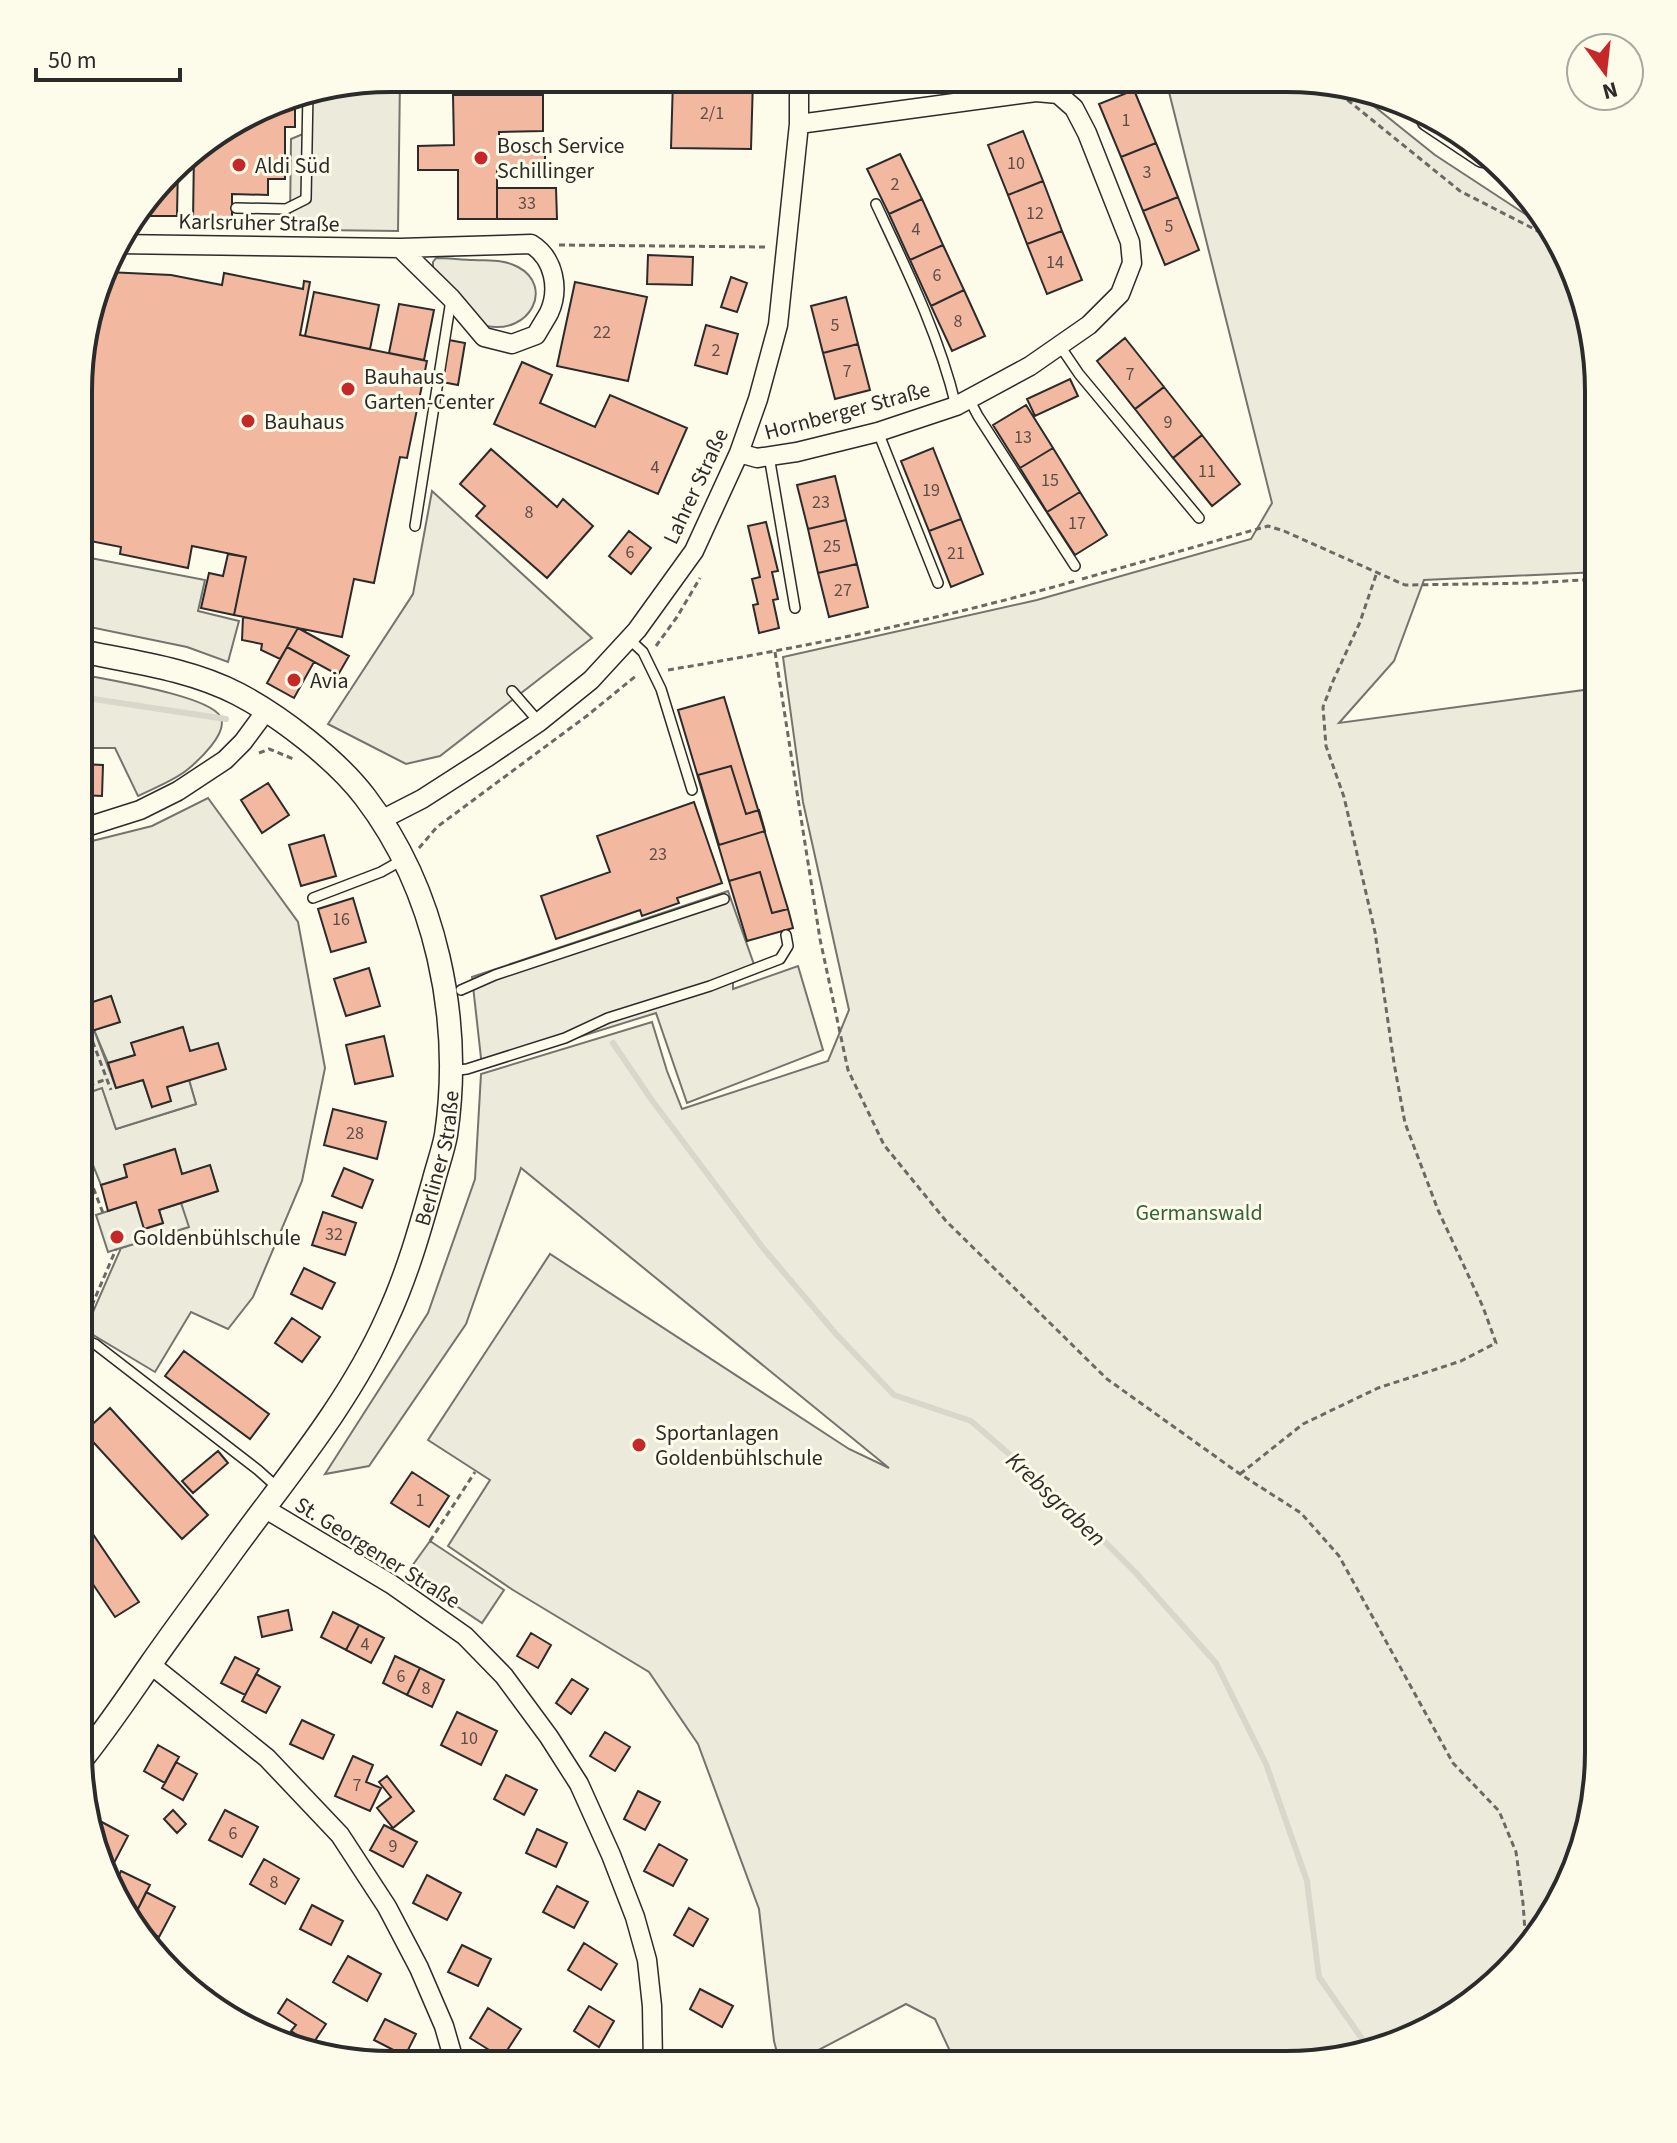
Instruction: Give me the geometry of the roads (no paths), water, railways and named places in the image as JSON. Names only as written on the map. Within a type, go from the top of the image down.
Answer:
[{"type":"street","name":"Lahrer Straße","points":[[381,820],[422,799],[539,722],[591,680],[629,639],[694,551],[739,453],[758,399],[778,325],[799,124],[799,92]]},
{"type":"street","name":"Hornberger Straße","points":[[739,453],[757,458],[797,452],[878,432],[962,402],[1030,366],[1089,325],[1120,294],[1132,263],[1130,242],[1087,133],[1074,108],[1058,94],[1036,92],[799,124]]},
{"type":"street","name":"Karlsruher Straße","points":[[130,244],[400,248],[531,244],[542,250],[555,279],[551,310],[536,335],[512,344],[484,337],[451,298]]},
{"type":"street","points":[[400,248],[451,298]]},
{"type":"street","name":"Berliner Straße","points":[[92,653],[170,669],[229,690],[266,711],[327,757],[362,793],[411,854],[435,941],[448,1006],[450,1071],[446,1136],[419,1234],[387,1319],[343,1399],[92,1747]]},
{"type":"street","points":[[92,825],[140,810],[178,791],[225,760],[266,711]]},
{"type":"street","name":"St. Georgener Straße","points":[[264,1508],[391,1584],[465,1636],[504,1676],[549,1737],[579,1784],[635,1917],[647,1960],[653,2051]]},
{"type":"street","points":[[150,1664],[267,1758],[340,1835],[387,1907],[419,1968],[451,2051]]},
{"type":"lane","points":[[236,208],[286,209],[306,199],[308,104]]},
{"type":"lane","points":[[876,204],[915,285],[962,402],[1075,566]]},
{"type":"lane","points":[[415,526],[451,298]]},
{"type":"lane","points":[[1060,346],[1079,374],[1199,518]]},
{"type":"lane","points":[[878,432],[938,583]]},
{"type":"lane","points":[[769,456],[795,608]]},
{"type":"lane","points":[[629,639],[643,652],[661,689],[692,790]]},
{"type":"lane","points":[[512,691],[539,722]]},
{"type":"lane","points":[[313,898],[381,872],[411,854]]},
{"type":"lane","points":[[461,990],[497,980],[641,927],[687,916],[724,899]]},
{"type":"lane","points":[[641,927],[645,938]]},
{"type":"lane","points":[[450,1071],[467,1069],[565,1038],[608,1018],[710,986],[780,959],[788,946],[786,935]]},
{"type":"lane","points":[[586,946],[589,956]]},
{"type":"lane","points":[[92,1343],[280,1489]]},
{"type":"waterway","name":"Krebsgraben","points":[[92,699],[226,719]]},
{"type":"waterway","name":"Krebsgraben","points":[[613,1043],[651,1099],[763,1248],[836,1334],[894,1395],[971,1421],[1070,1507],[1136,1573],[1216,1663],[1266,1764],[1307,1881],[1319,1977],[1364,2041]]},
{"type":"place","name":"Bosch Service Schillinger","points":[[481,158]]},
{"type":"place","name":"Aldi Süd","points":[[239,165]]},
{"type":"place","name":"Bauhaus Garten-Center","points":[[348,389]]},
{"type":"place","name":"Bauhaus","points":[[248,421]]},
{"type":"place","name":"Avia","points":[[294,680]]},
{"type":"place","name":"Goldenbühlschule","points":[[117,1237]]},
{"type":"place","name":"Sportanlagen Goldenbühlschule","points":[[639,1445]]},
{"type":"park label","name":"Germanswald","points":[[1199,1212]]}]
